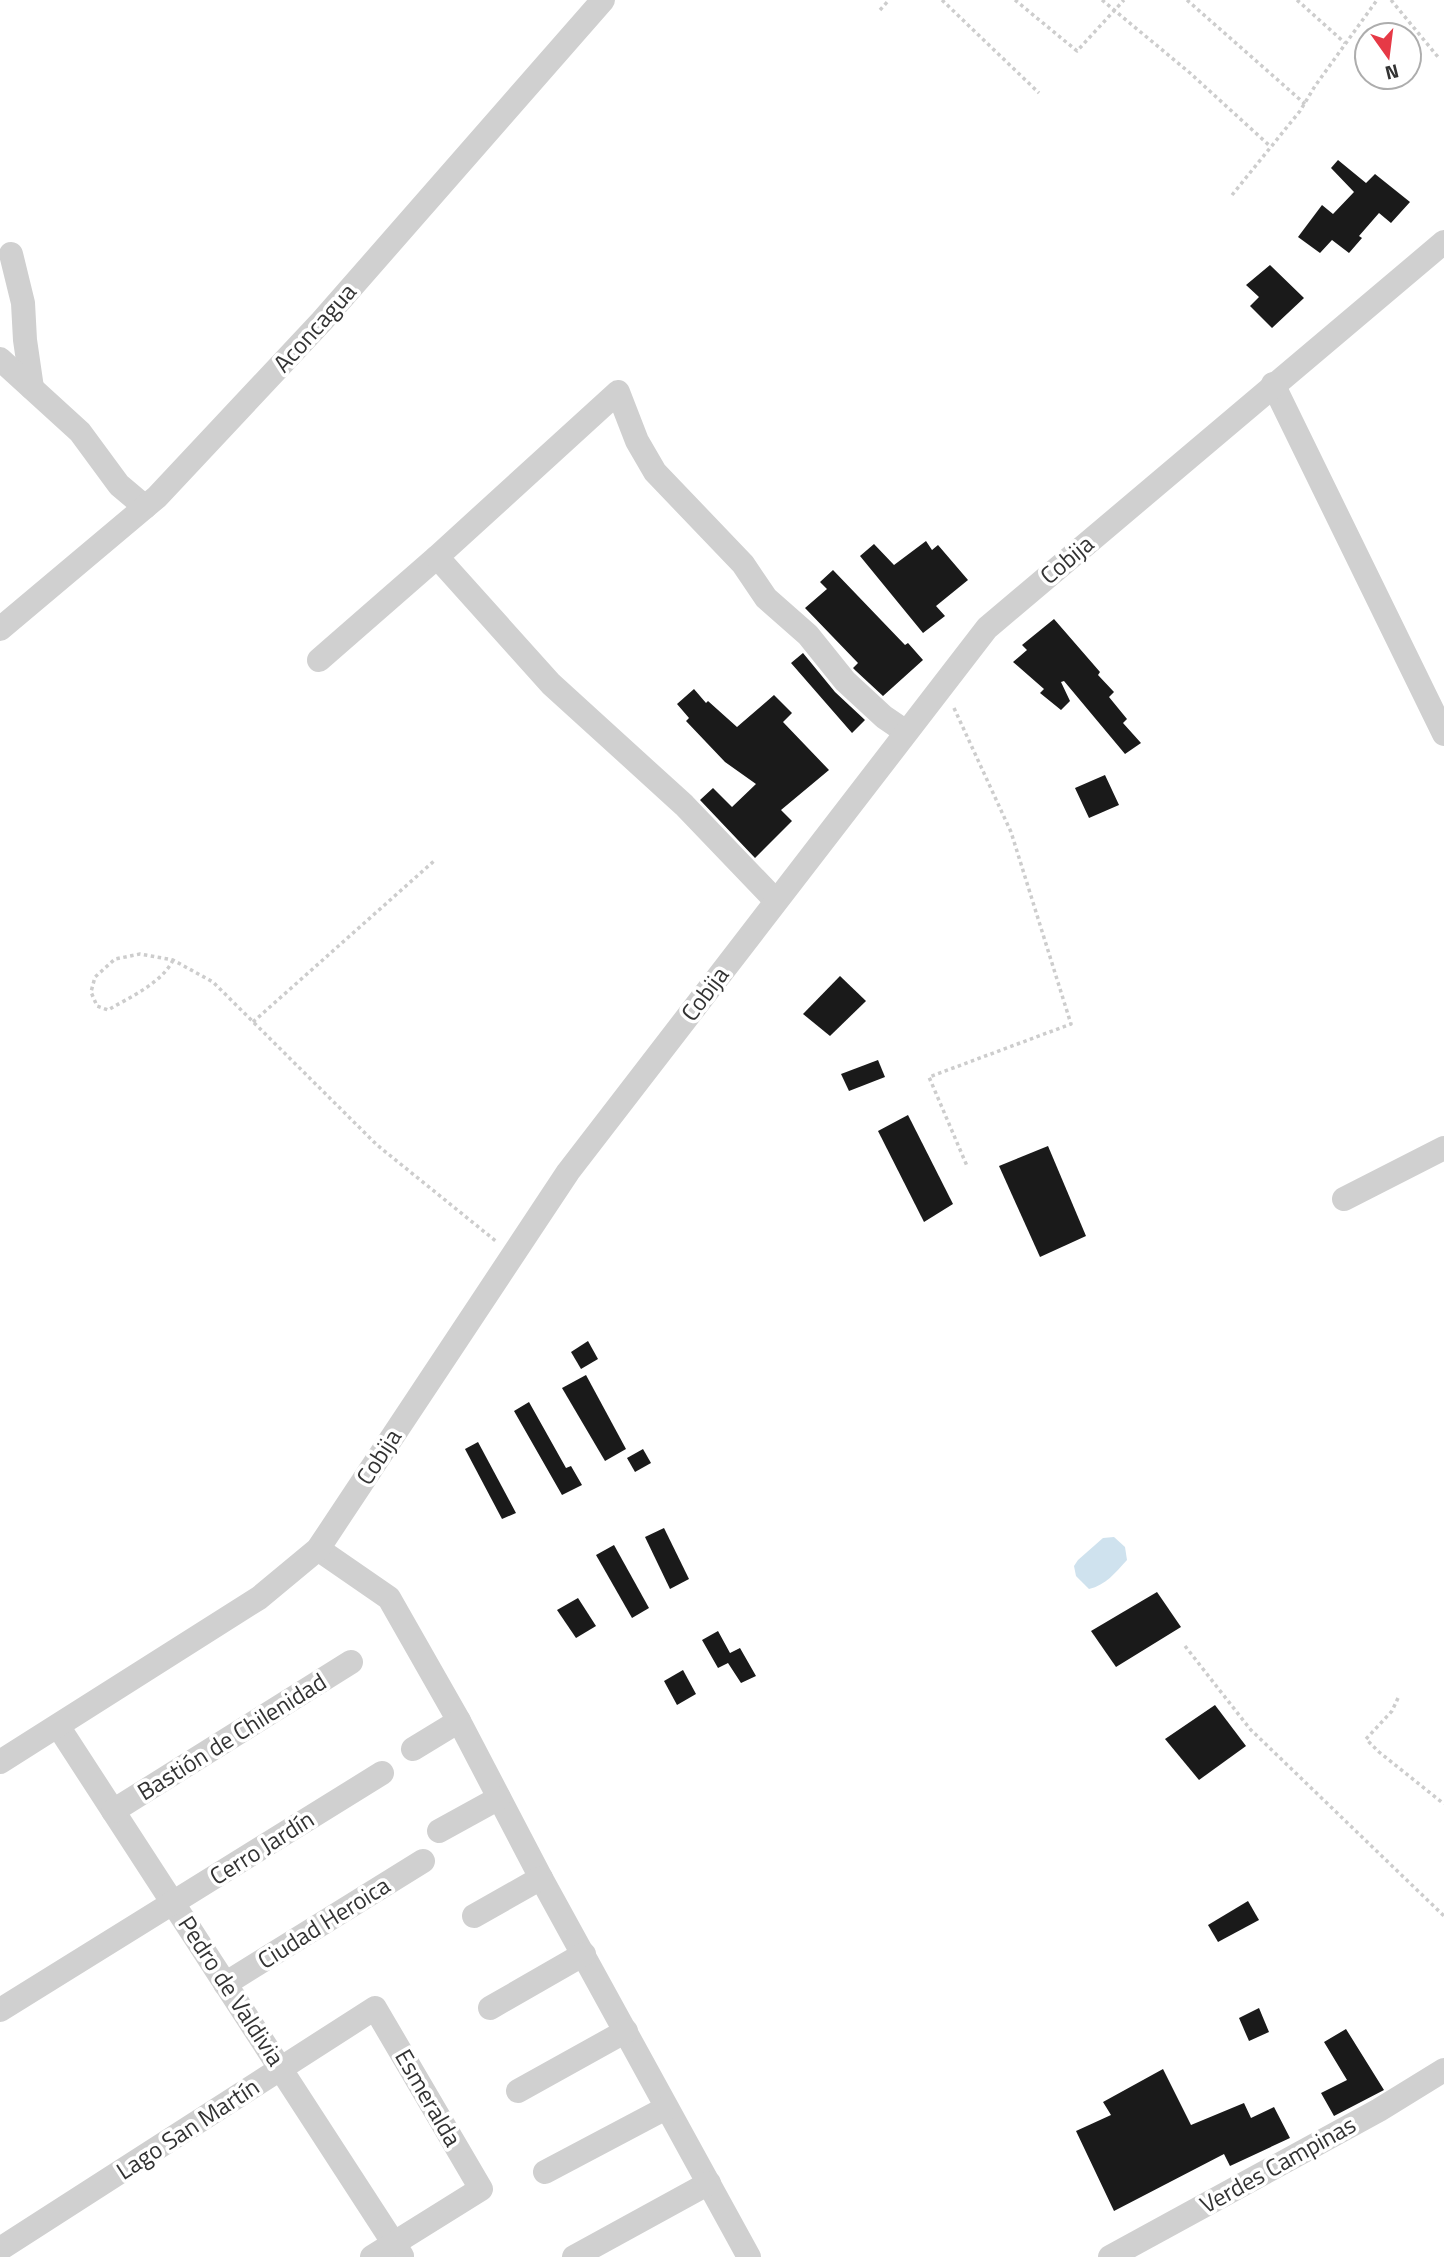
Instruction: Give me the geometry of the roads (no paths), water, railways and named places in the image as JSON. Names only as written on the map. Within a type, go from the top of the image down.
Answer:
[{"type":"street","name":"Aconcagua","points":[[0,629],[145,507],[322,321],[603,0]]},
{"type":"street","name":"Cobija","points":[[0,1762],[259,1598],[318,1549],[568,1172],[986,628],[1444,242]]},
{"type":"street","points":[[11,254],[23,303],[32,387]]},
{"type":"street","points":[[0,359],[80,432],[119,485],[145,507]]},
{"type":"street","points":[[1273,384],[1444,734]]},
{"type":"street","points":[[319,660],[618,393],[637,441],[655,472],[743,564],[766,598],[808,635],[845,681],[884,717],[906,732]]},
{"type":"street","points":[[437,557],[551,684],[684,805],[775,901]]},
{"type":"street","points":[[1344,1199],[1444,1147]]},
{"type":"street","points":[[318,1549],[389,1598],[459,1721],[541,1878],[748,2257]]},
{"type":"street","name":"Bastión de Chilenidad","points":[[113,1811],[351,1662]]},
{"type":"street","points":[[413,1749],[459,1721]]},
{"type":"street","name":"Pedro de Valdivia","points":[[58,1726],[398,2250]]},
{"type":"street","name":"Cerro Jardín","points":[[0,2010],[382,1773]]},
{"type":"street","points":[[439,1830],[499,1798]]},
{"type":"street","name":"Ciudad Heroica","points":[[225,1984],[423,1861]]},
{"type":"street","points":[[474,1916],[541,1878]]},
{"type":"street","points":[[490,2008],[584,1954]]},
{"type":"street","name":"Lago San Martín","points":[[0,2249],[375,2008]]},
{"type":"street","name":"Esmeralda","points":[[375,2008],[481,2189],[398,2250]]},
{"type":"street","points":[[518,2091],[626,2031]]},
{"type":"street","name":"Verdes Campinas","points":[[1110,2257],[1379,2110],[1444,2070]]},
{"type":"street","points":[[545,2172],[666,2108]]},
{"type":"street","points":[[574,2257],[709,2183]]},
{"type":"street","points":[[372,2257],[398,2250]]},
{"type":"water","points":[[1114,1537],[1125,1547],[1127,1560],[1105,1581],[1089,1589],[1076,1576],[1074,1566],[1103,1538]]}]
